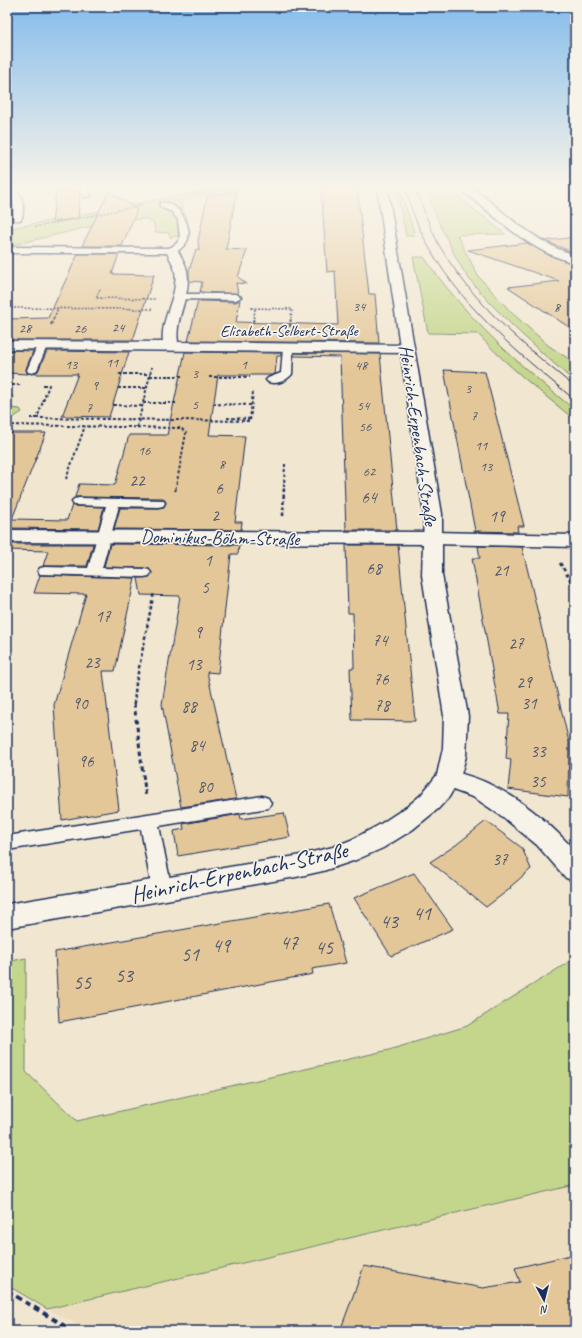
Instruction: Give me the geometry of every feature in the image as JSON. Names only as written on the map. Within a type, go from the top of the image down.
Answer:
[{"type":"street","name":"Heinrich-Erpenbach-Straße","points":[[7,916],[162,890],[316,861],[346,853],[377,838],[404,822],[437,794],[448,778],[454,761],[456,716],[432,575],[433,514],[391,248]]},
{"type":"street","points":[[547,248],[575,259]]},
{"type":"street","points":[[164,347],[182,284],[181,270],[172,251]]},
{"type":"street","name":"Elisabeth-Selbert-Straße","points":[[7,345],[406,349]]},
{"type":"street","name":"Dominikus-Böhm-Straße","points":[[7,536],[433,538],[575,541]]},
{"type":"street","points":[[448,778],[487,793],[538,830],[563,854],[575,870]]},
{"type":"lane","points":[[7,250],[172,251],[175,248]]},
{"type":"lane","points":[[178,302],[236,297]]},
{"type":"lane","points":[[32,370],[42,346]]},
{"type":"lane","points":[[272,380],[278,379],[286,374],[288,348]]},
{"type":"lane","points":[[79,502],[158,503]]},
{"type":"lane","points":[[94,572],[114,502]]},
{"type":"lane","points":[[45,571],[144,573]]},
{"type":"lane","points":[[7,843],[262,803]]},
{"type":"lane","points":[[149,820],[162,890]]},
{"type":"path","points":[[100,289],[96,298],[178,302]]},
{"type":"path","points":[[7,308],[178,302]]},
{"type":"path","points":[[248,308],[292,309]]},
{"type":"path","points":[[254,322],[255,308]]},
{"type":"path","points":[[137,427],[150,375],[164,347]]},
{"type":"path","points":[[119,374],[182,376]]},
{"type":"path","points":[[209,377],[252,377]]},
{"type":"path","points":[[7,385],[21,385]]},
{"type":"path","points":[[37,418],[49,386],[42,385]]},
{"type":"path","points":[[251,419],[254,385]]},
{"type":"path","points":[[118,388],[147,388]]},
{"type":"path","points":[[113,405],[176,403]]},
{"type":"path","points":[[213,404],[252,405]]},
{"type":"path","points":[[30,418],[250,421],[251,419]]},
{"type":"path","points":[[227,418],[251,419]]},
{"type":"path","points":[[66,479],[84,426]]},
{"type":"path","points":[[282,538],[285,464]]},
{"type":"path","points":[[7,1291],[73,1331]]},
{"type":"shaded area","points":[[575,1185],[575,1331],[90,1331],[47,1309]]},
{"type":"green space","points":[[452,248],[464,248],[478,276],[512,313],[549,346],[575,363],[575,382],[507,321],[470,280]]},
{"type":"green space","points":[[413,257],[424,257],[457,300],[475,320],[513,358],[575,410],[575,420],[513,368],[478,334],[428,333]]},
{"type":"green space","points":[[7,394],[13,396],[10,408],[20,409],[22,412],[11,419],[7,419]]},
{"type":"green space","points":[[26,958],[26,1072],[77,1121],[389,1050],[467,1026],[575,958],[575,1185],[47,1309],[7,1285],[7,962]]},
{"type":"building","points":[[199,248],[247,250],[238,277],[247,284],[236,283],[238,294],[200,292],[202,282],[189,281],[189,271],[196,249],[199,251]]},
{"type":"building","points":[[325,248],[364,248],[369,294],[375,294],[379,343],[188,341],[198,301],[236,302],[240,300],[236,322],[338,325],[335,271],[327,272]]},
{"type":"building","points":[[481,248],[537,248],[548,255],[575,264],[575,331],[508,287],[559,281],[468,250]]},
{"type":"building","points":[[564,248],[575,248],[575,253]]},
{"type":"building","points":[[78,254],[119,254],[112,274],[154,275],[133,340],[7,340],[7,319],[48,318]]},
{"type":"building","points":[[7,350],[33,351],[26,369],[28,374],[7,373]]},
{"type":"building","points":[[47,351],[129,352],[109,417],[62,416],[78,374],[34,374],[38,371]]},
{"type":"building","points":[[185,352],[281,353],[281,356],[277,356],[275,374],[218,375],[209,435],[245,436],[235,522],[242,522],[241,530],[114,529],[120,508],[158,508],[164,507],[166,502],[163,498],[75,497],[79,484],[115,485],[129,435],[167,435]]},
{"type":"building","points":[[294,353],[380,354],[397,530],[346,530],[340,357],[294,356]]},
{"type":"building","points":[[444,370],[485,372],[524,526],[517,526],[518,532],[475,531]]},
{"type":"building","points":[[7,433],[46,433],[12,519],[67,520],[72,505],[104,507],[98,529],[7,528]]},
{"type":"building","points":[[7,544],[93,544],[87,566],[43,566],[48,551],[7,550]]},
{"type":"building","points":[[110,544],[239,545],[238,554],[231,554],[218,673],[207,672],[236,799],[181,807],[162,704],[180,596],[141,595],[138,578],[149,577],[152,572],[149,569],[144,568],[104,567]]},
{"type":"building","points":[[346,545],[398,545],[415,721],[352,720],[350,668],[354,668],[353,613],[348,613]]},
{"type":"building","points":[[478,546],[522,547],[569,742],[568,797],[508,789],[511,760],[506,759],[509,714],[500,714],[472,558],[480,558]]},
{"type":"building","points":[[40,575],[135,578],[115,671],[103,671],[119,810],[62,820],[54,705],[86,594],[34,593]]},
{"type":"building","points":[[284,813],[290,837],[178,856],[174,831],[184,829],[183,824],[240,814],[241,819]]},
{"type":"building","points":[[486,821],[522,848],[531,869],[510,887],[511,888],[486,907],[430,862],[456,845]]},
{"type":"building","points":[[414,873],[453,929],[391,956],[354,898]]},
{"type":"building","points":[[329,904],[346,963],[312,969],[313,974],[59,1022],[55,952]]},
{"type":"building","points":[[575,1254],[575,1331],[340,1331],[364,1266],[483,1288],[520,1282],[515,1268]]},
{"type":"tram line","points":[[430,248],[444,271],[483,319],[528,361],[575,400]]},
{"type":"tram line","points":[[441,248],[452,266],[467,285],[500,322],[537,356],[575,387]]}]
